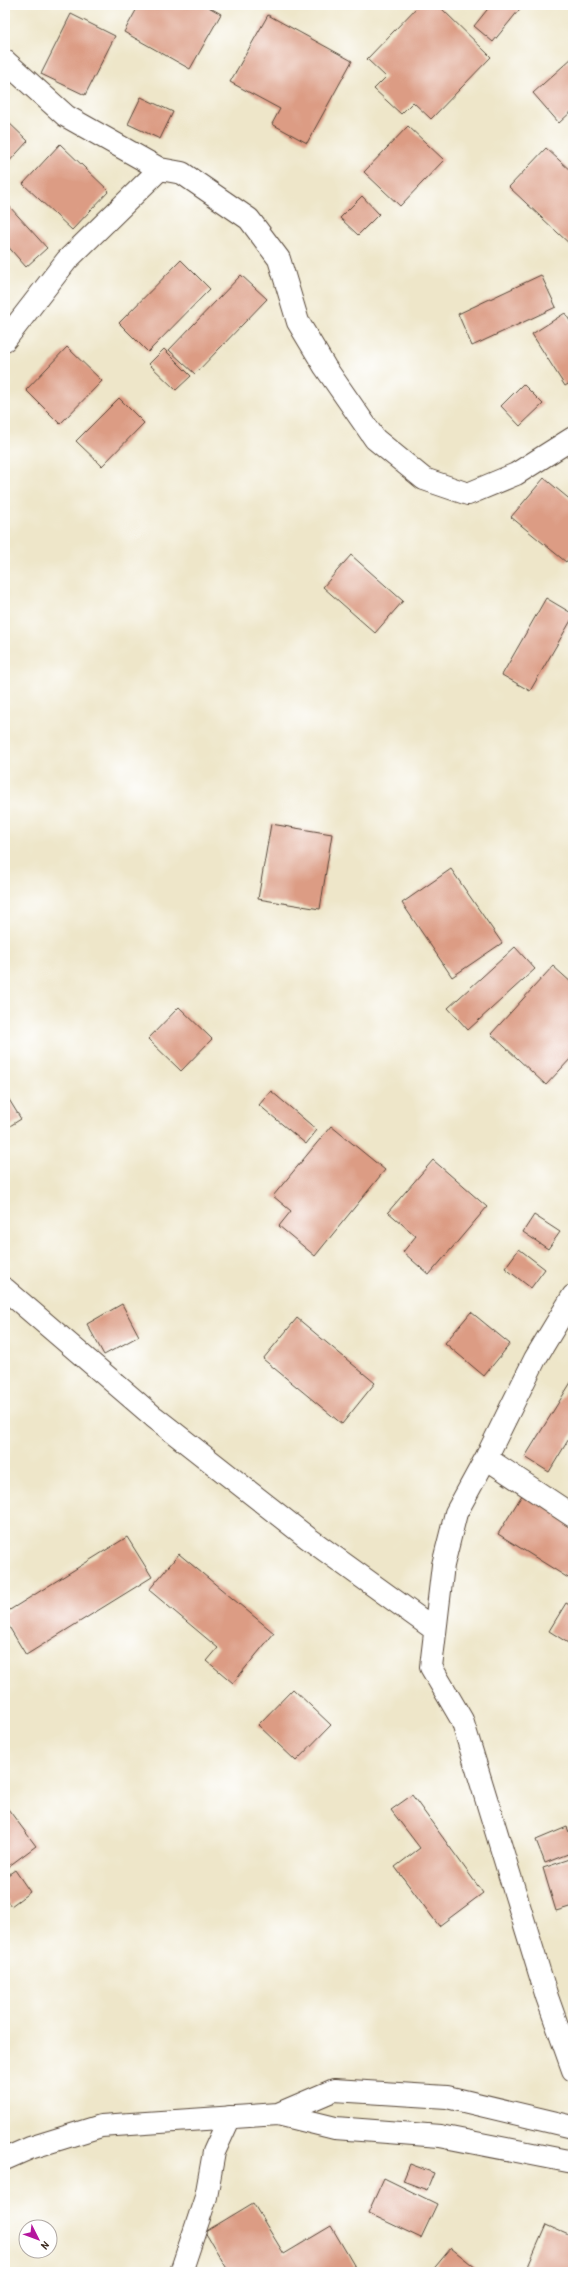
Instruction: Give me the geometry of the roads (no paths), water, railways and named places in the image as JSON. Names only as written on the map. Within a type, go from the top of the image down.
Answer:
[{"type":"street","points":[[5,61],[66,116],[160,169],[182,173],[249,219],[279,259],[298,322],[325,367],[375,440],[424,479],[468,494],[516,474],[573,438]]},
{"type":"street","points":[[5,340],[68,260],[160,169]]},
{"type":"street","points":[[5,1289],[154,1417],[308,1538],[434,1629]]},
{"type":"street","points":[[573,1296],[535,1358],[486,1458],[456,1513],[443,1565],[434,1629],[431,1668],[462,1720],[547,1997],[573,2070]]},
{"type":"street","points":[[486,1458],[573,1516]]},
{"type":"street","points":[[278,2114],[334,2090],[447,2097],[573,2126]]},
{"type":"street","points":[[5,2159],[30,2148],[102,2126],[278,2114],[335,2128],[440,2136],[573,2162]]},
{"type":"street","points":[[181,2272],[206,2197],[214,2152],[230,2117]]}]
